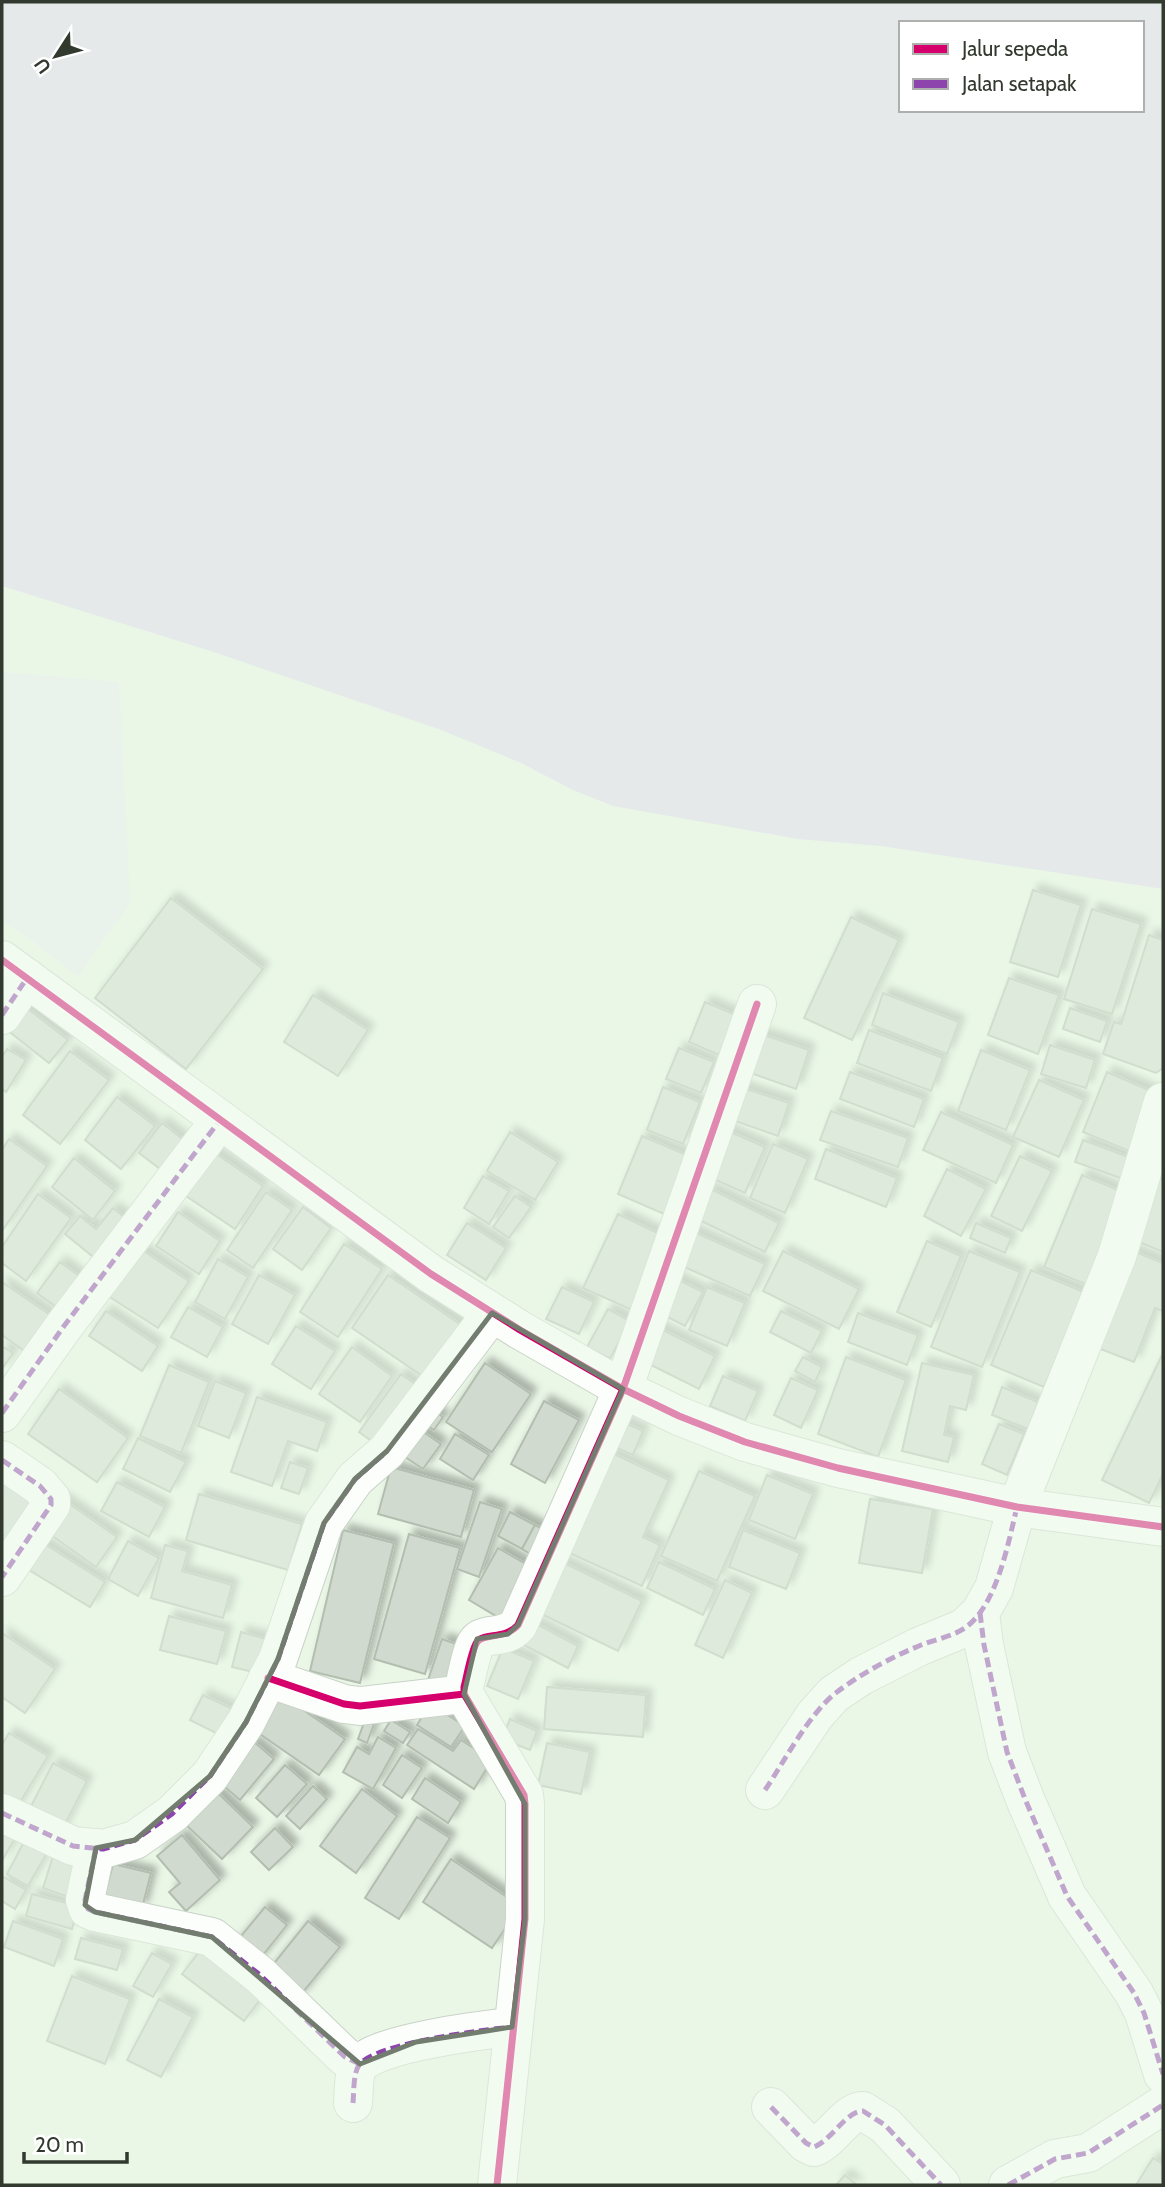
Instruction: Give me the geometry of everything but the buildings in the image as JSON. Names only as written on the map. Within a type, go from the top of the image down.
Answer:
[{"type":"street","points":[[2,1014],[14,969],[431,1274],[623,1389],[679,1416],[745,1442],[838,1468],[1017,1507],[1163,1527]]},
{"type":"street","points":[[497,2185],[524,1919],[525,1804],[524,1795],[464,1694],[464,1687],[476,1643],[483,1638],[508,1634],[518,1625],[623,1389],[757,1004]]},
{"type":"street","points":[[765,1790],[815,1715],[834,1694],[861,1676],[918,1647],[964,1628],[980,1613],[993,1588],[1017,1507],[1117,1256],[1163,1104]]},
{"type":"street","points":[[2,1413],[64,1326],[220,1120]]},
{"type":"street","points":[[2,1813],[73,1846],[103,1849],[135,1840],[172,1814],[191,1796],[210,1776],[246,1723],[278,1660],[324,1523],[355,1479],[387,1451],[492,1312]]},
{"type":"street","points":[[2,1460],[40,1486],[51,1499],[51,1504],[2,1577]]},
{"type":"street","points":[[980,1613],[984,1645],[1007,1752],[1025,1799],[1067,1896],[1134,1993],[1144,2013],[1163,2074]]},
{"type":"street","points":[[268,1678],[344,1704],[360,1706],[464,1694]]},
{"type":"street","points":[[96,1848],[85,1900],[88,1909],[212,1937],[260,1975],[345,2057],[360,2064]]},
{"type":"street","points":[[353,2103],[360,2064],[384,2052],[416,2042],[512,2027]]},
{"type":"street","points":[[1008,2185],[1048,2162],[1088,2153],[1163,2105]]},
{"type":"street","points":[[771,2107],[806,2143],[814,2147],[824,2143],[851,2115],[863,2111],[885,2125],[941,2185]]},
{"type":"highlighted area","points":[[492,1313],[623,1389],[518,1625],[508,1634],[477,1639],[464,1694],[525,1804],[525,1919],[512,2027],[416,2042],[360,2064],[212,1937],[95,1912],[85,1905],[96,1848],[135,1840],[210,1776],[246,1722],[278,1659],[324,1523],[355,1479],[387,1451]]},
{"type":"shaded area","points":[[2,2],[1163,2],[1163,889],[881,846],[798,839],[613,806],[573,790],[519,762],[441,730],[217,653],[2,586]]},
{"type":"shaded area","points":[[2,672],[119,682],[130,903],[78,976],[22,933],[2,922]]},
{"type":"marked path","points":[[2,1015],[27,978]]},
{"type":"marked path","points":[[2,1413],[64,1326],[220,1120]]},
{"type":"marked path","points":[[2,1813],[73,1846],[103,1849],[135,1840],[172,1814],[210,1776],[246,1722],[278,1659],[324,1523],[355,1479],[387,1451]]},
{"type":"marked path","points":[[2,1460],[40,1486],[51,1499],[51,1505],[2,1577]]},
{"type":"marked path","points":[[765,1790],[807,1724],[837,1692],[888,1660],[960,1631],[976,1618],[1000,1573],[1017,1507]]},
{"type":"marked path","points":[[980,1613],[984,1645],[1007,1752],[1025,1799],[1067,1896],[1134,1993],[1144,2013],[1163,2074]]},
{"type":"marked path","points":[[96,1848],[85,1900],[88,1909],[212,1937],[260,1975],[345,2057],[360,2064]]},
{"type":"marked path","points":[[353,2103],[357,2069],[369,2057],[407,2044],[512,2027]]},
{"type":"marked path","points":[[1008,2185],[1055,2159],[1088,2153],[1163,2105]]},
{"type":"marked path","points":[[771,2107],[806,2143],[814,2147],[851,2116],[863,2111],[885,2125],[941,2185]]},
{"type":"cycle path","points":[[2,960],[431,1274],[520,1330],[623,1389],[679,1416],[745,1442],[838,1468],[1017,1507],[1163,1527]]},
{"type":"cycle path","points":[[268,1678],[344,1704],[360,1706],[464,1694],[469,1664],[477,1642],[485,1637],[507,1633],[518,1625],[623,1389],[757,1004]]},
{"type":"cycle path","points":[[464,1694],[524,1795],[525,1804],[525,1919],[497,2185]]}]
